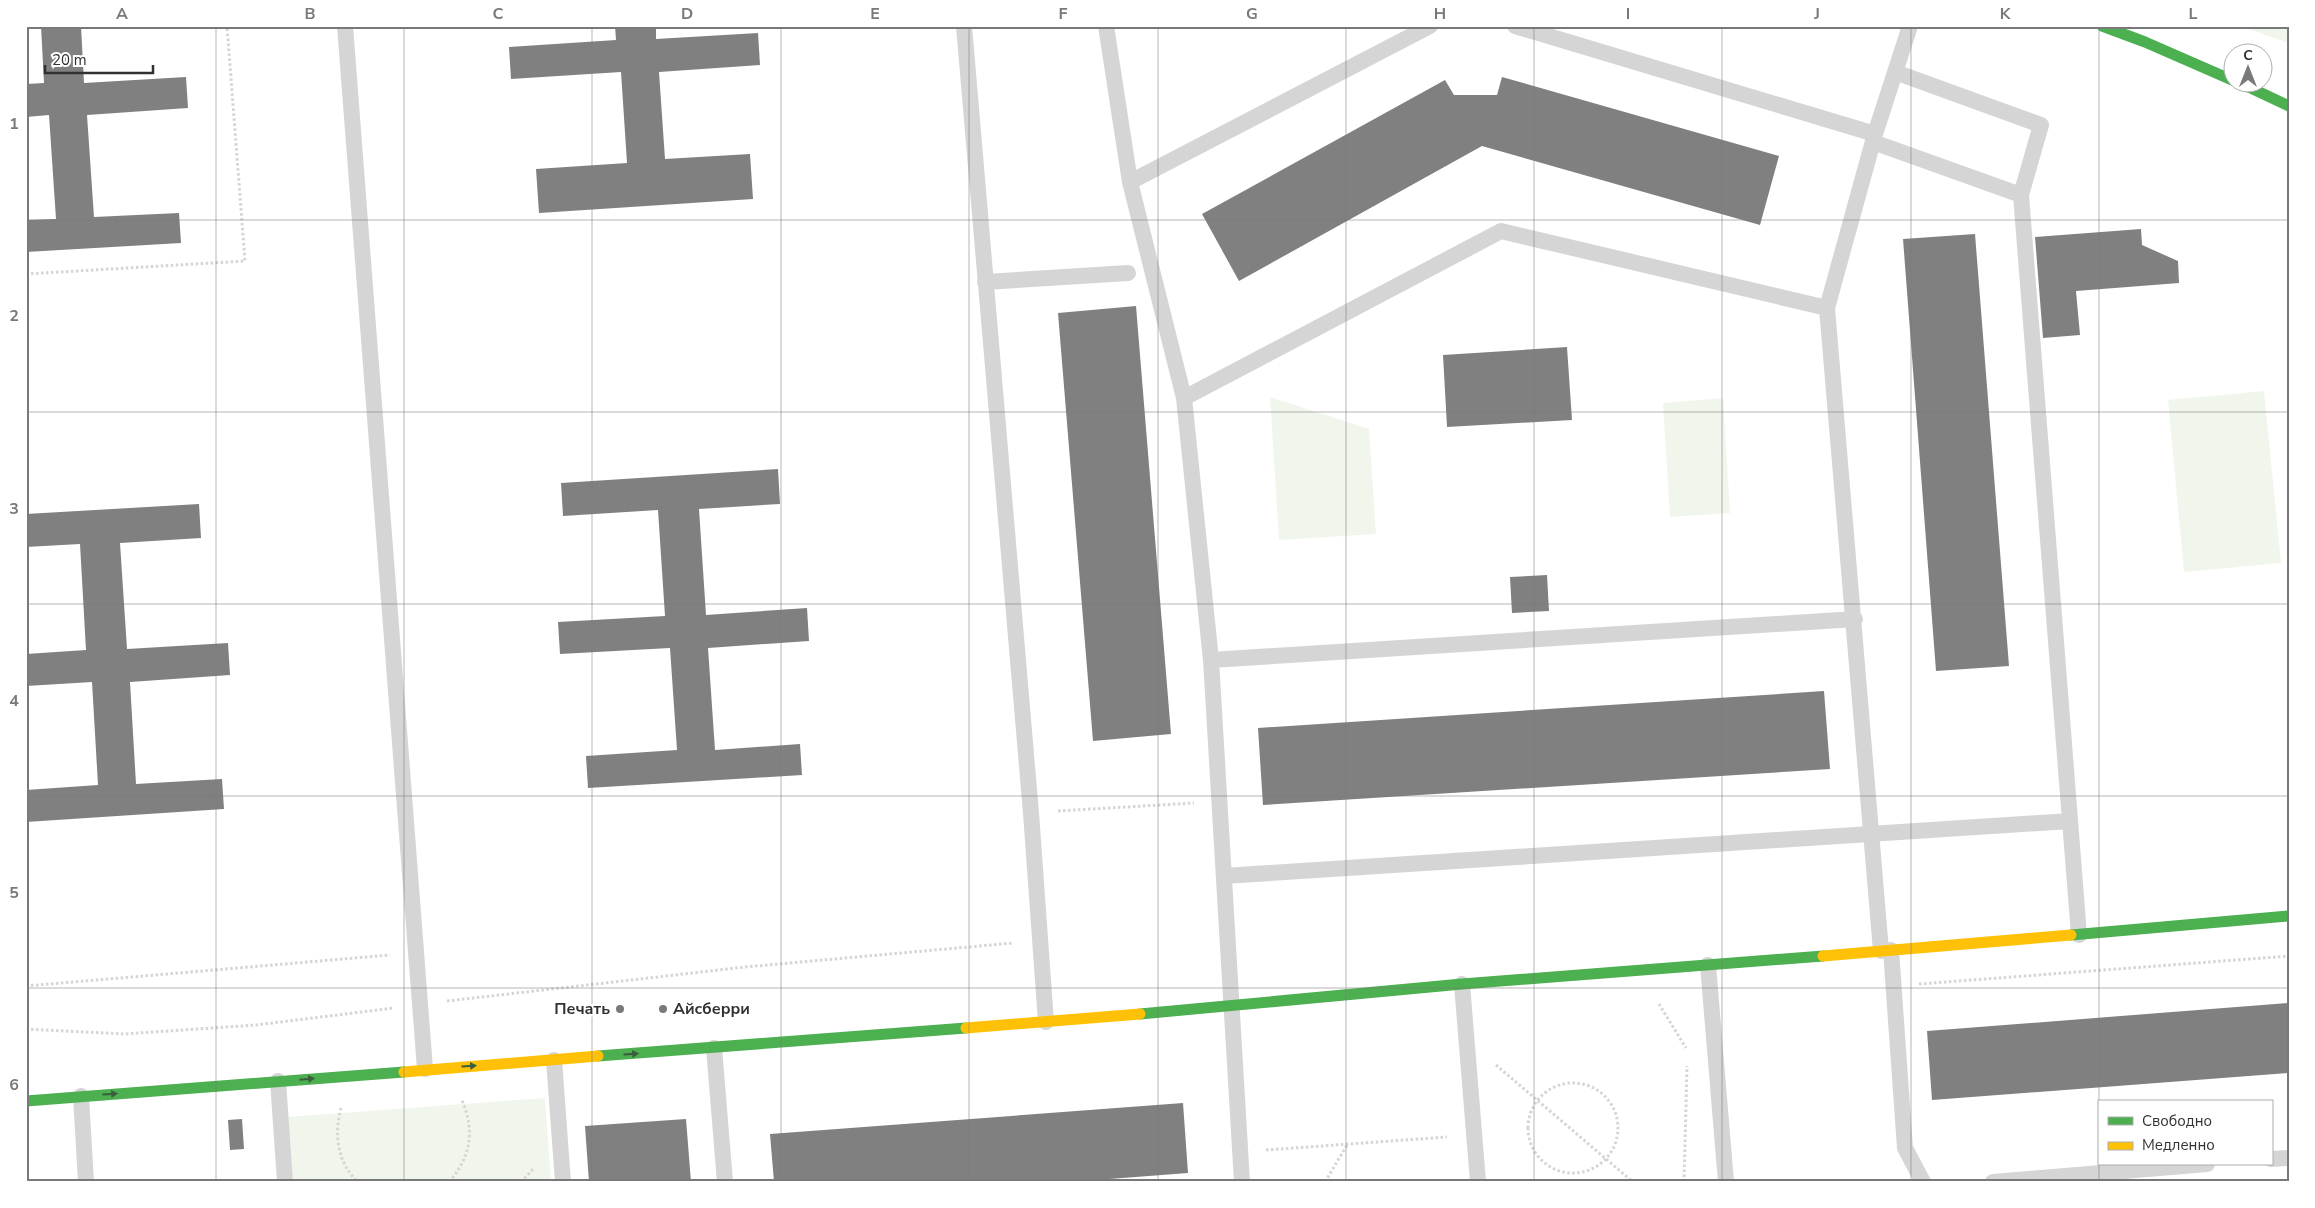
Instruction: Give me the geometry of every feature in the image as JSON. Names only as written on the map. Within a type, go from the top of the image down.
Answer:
[{"type":"street","points":[[2102,26],[2145,42],[2222,76]]},
{"type":"street","points":[[2259,92],[2289,106]]},
{"type":"street","points":[[26,1101],[1232,1007],[1462,984],[1886,951],[2289,916]]},
{"type":"lane","points":[[345,26],[425,1069]]},
{"type":"lane","points":[[964,26],[1031,813],[1046,1022]]},
{"type":"lane","points":[[1106,26],[1130,182],[1184,398],[1211,660],[1242,1182]]},
{"type":"lane","points":[[1130,182],[1430,26]]},
{"type":"lane","points":[[1515,26],[1874,138],[2021,195]]},
{"type":"lane","points":[[1910,26],[1874,138],[1827,308],[1872,835],[1886,951],[1905,1148],[1923,1182]]},
{"type":"lane","points":[[1895,72],[2040,125],[2021,195],[2078,934]]},
{"type":"lane","points":[[1184,398],[1502,231],[1827,308]]},
{"type":"lane","points":[[986,282],[1128,273]]},
{"type":"lane","points":[[1211,660],[1855,619]]},
{"type":"lane","points":[[1224,876],[2070,822]]},
{"type":"lane","points":[[1708,965],[1726,1182]]},
{"type":"lane","points":[[1462,984],[1478,1182]]},
{"type":"lane","points":[[714,1048],[726,1182]]},
{"type":"lane","points":[[554,1060],[563,1182]]},
{"type":"lane","points":[[278,1081],[285,1182]]},
{"type":"lane","points":[[81,1096],[86,1182]]},
{"type":"lane","points":[[2272,1159],[2289,1158]]},
{"type":"lane","points":[[1993,1182],[2183,1166]]},
{"type":"path","points":[[26,274],[245,261],[227,26]]},
{"type":"path","points":[[1031,813],[1220,801]]},
{"type":"path","points":[[26,1029],[124,1034],[256,1025],[420,1004],[745,967],[1040,941]]},
{"type":"path","points":[[26,986],[416,953]]},
{"type":"path","points":[[1658,1004],[1688,1050]]},
{"type":"path","points":[[1467,1040],[1633,1182]]},
{"type":"path","points":[[1684,1182],[1687,1059]]},
{"type":"path","points":[[1569,1082],[1587,1085],[1603,1093],[1614,1108],[1619,1125],[1616,1143],[1607,1159],[1591,1170],[1571,1174],[1551,1169],[1536,1156],[1528,1137],[1529,1118],[1537,1099],[1552,1088],[1569,1082]]},
{"type":"path","points":[[449,1182],[466,1158],[470,1143],[468,1113],[461,1099]]},
{"type":"path","points":[[342,1105],[337,1137],[340,1152],[346,1167],[358,1182]]},
{"type":"path","points":[[1241,1152],[1475,1134]]},
{"type":"path","points":[[1324,1182],[1348,1144]]},
{"type":"shaded area","points":[[2240,26],[2289,26],[2289,43]]},
{"type":"shaded area","points":[[2264,391],[2281,563],[2184,572],[2168,400]]},
{"type":"shaded area","points":[[1270,397],[1369,429],[1376,534],[1279,540]]},
{"type":"shaded area","points":[[1723,398],[1730,513],[1670,517],[1663,403]]},
{"type":"shaded area","points":[[545,1098],[551,1182],[293,1182],[288,1117]]},
{"type":"building","points":[[41,26],[81,26],[84,83],[186,77],[188,108],[87,115],[94,217],[179,213],[181,243],[26,252],[26,220],[56,219],[49,115],[26,117],[26,84],[44,83]]},
{"type":"building","points":[[615,26],[656,26],[656,39],[758,33],[760,65],[659,72],[665,159],[750,154],[753,199],[539,213],[536,169],[627,163],[621,72],[511,79],[509,47],[616,40]]},
{"type":"building","points":[[1502,77],[1779,156],[1760,225],[1482,146],[1239,281],[1202,214],[1445,80],[1454,95],[1497,95]]},
{"type":"building","points":[[2141,229],[2142,245],[2178,261],[2179,283],[2076,291],[2080,335],[2043,338],[2035,237]]},
{"type":"building","points":[[1975,234],[2009,666],[1936,671],[1903,239]]},
{"type":"building","points":[[1136,306],[1171,734],[1093,741],[1058,313]]},
{"type":"building","points":[[1567,347],[1572,420],[1447,427],[1443,355]]},
{"type":"building","points":[[778,469],[780,504],[699,509],[706,615],[807,608],[809,641],[708,648],[715,750],[800,744],[802,775],[588,788],[586,756],[677,750],[670,648],[560,654],[558,622],[665,616],[658,510],[563,516],[561,483]]},
{"type":"building","points":[[199,504],[201,538],[120,543],[127,649],[228,643],[230,675],[130,682],[136,784],[222,779],[224,809],[26,822],[26,790],[98,785],[92,682],[26,686],[26,654],[86,650],[80,544],[26,547],[26,514]]},
{"type":"building","points":[[1547,575],[1549,611],[1512,613],[1510,577]]},
{"type":"building","points":[[1824,691],[1830,769],[1263,805],[1258,728]]},
{"type":"building","points":[[2289,1003],[2289,1073],[1932,1100],[1927,1031]]},
{"type":"building","points":[[1183,1103],[1188,1173],[1070,1182],[774,1182],[770,1134]]},
{"type":"building","points":[[242,1119],[244,1149],[230,1150],[228,1120]]},
{"type":"building","points":[[686,1119],[691,1182],[589,1182],[585,1126]]},
{"type":"traffic: fast","points":[[2102,26],[2145,42],[2222,76]]},
{"type":"traffic: fast","points":[[2259,92],[2289,106]]},
{"type":"traffic: fast","points":[[2071,935],[2289,916]]},
{"type":"traffic: fast","points":[[1140,1014],[1462,984],[1823,956]]},
{"type":"traffic: fast","points":[[598,1056],[966,1028]]},
{"type":"traffic: fast","points":[[26,1101],[404,1072]]},
{"type":"traffic: slow","points":[[1823,956],[2071,935]]},
{"type":"traffic: slow","points":[[966,1028],[1140,1014]]},
{"type":"traffic: slow","points":[[404,1072],[598,1056]]},
{"type":"place","name":"Печать","points":[[620,1009]]},
{"type":"place","name":"Айсберри","points":[[663,1009]]}]
